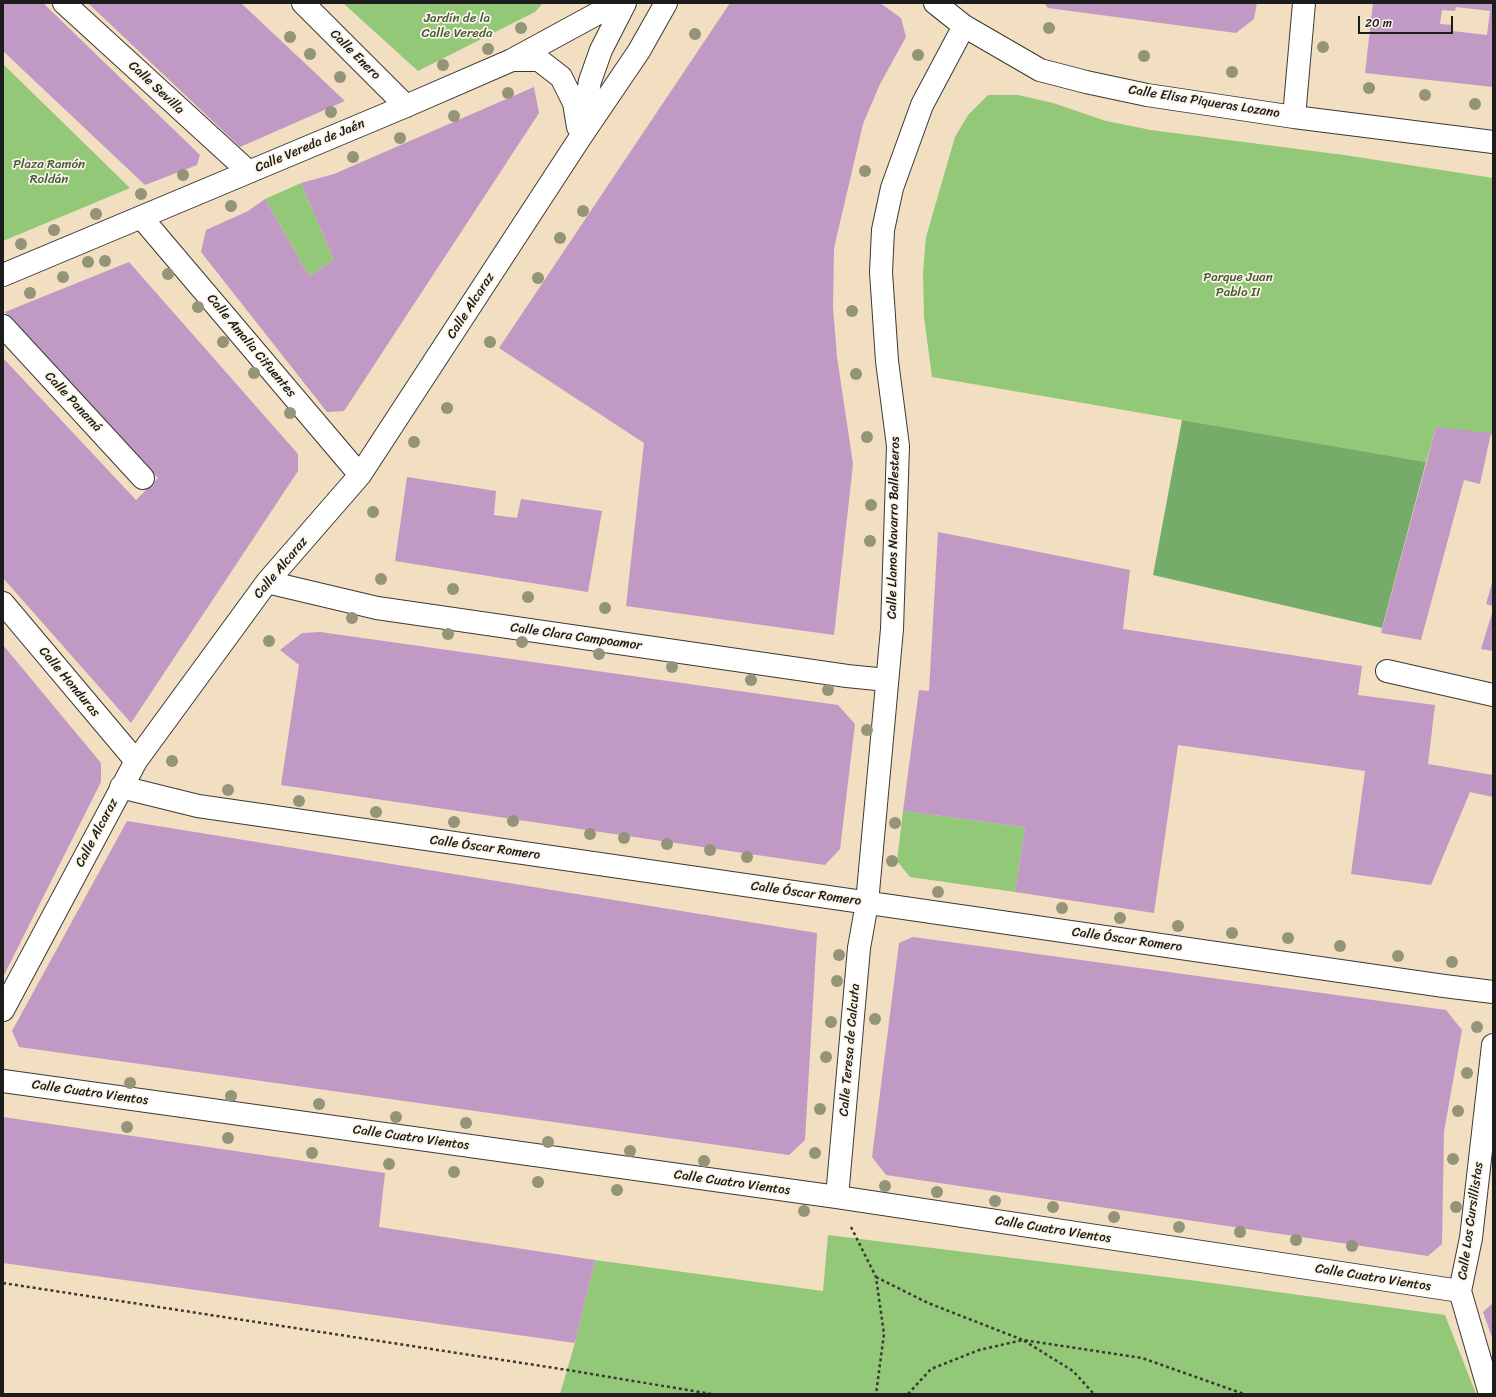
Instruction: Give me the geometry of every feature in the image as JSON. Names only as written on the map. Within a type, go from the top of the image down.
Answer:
[{"type":"street","name":"Calle Sevilla","points":[[64,3],[249,172]]},
{"type":"street","name":"Calle Enero","points":[[303,3],[406,106]]},
{"type":"street","name":"Calle Vereda de Jaén","points":[[3,275],[512,60],[602,11],[610,3]]},
{"type":"street","name":"Calle Alcaraz","points":[[580,138],[590,81],[601,50],[625,3]]},
{"type":"street","name":"Calle Alcaraz","points":[[3,1010],[136,761],[268,582],[360,475],[580,138],[639,51],[666,3]]},
{"type":"street","name":"Calle Elisa Piqueras Lozano","points":[[935,3],[964,26],[1040,70],[1086,82],[1147,95],[1294,117],[1493,142]]},
{"type":"street","points":[[1294,117],[1304,3]]},
{"type":"street","name":"Calle Llanos Navarro Ballesteros","points":[[867,903],[892,629],[898,446],[887,361],[880,272],[883,230],[892,188],[922,104],[964,26]]},
{"type":"street","points":[[512,60],[539,60],[561,77],[574,104],[580,138]]},
{"type":"street","name":"Calle Amalia Cifuentes","points":[[141,217],[360,475]]},
{"type":"street","name":"Calle Panamá","points":[[3,326],[143,478]]},
{"type":"street","name":"Calle Clara Campoamor","points":[[268,582],[377,608],[847,676],[887,680]]},
{"type":"street","name":"Calle Honduras","points":[[3,603],[136,761]]},
{"type":"street","points":[[1387,671],[1493,695]]},
{"type":"street","name":"Calle Óscar Romero","points":[[121,787],[198,806],[1493,992]]},
{"type":"street","name":"Calle Teresa de Calcuta","points":[[837,1197],[859,948],[867,903]]},
{"type":"street","name":"Calle Los Cursillistas","points":[[1490,1394],[1460,1291],[1471,1238],[1493,1045]]},
{"type":"street","name":"Calle Cuatro Vientos","points":[[3,1081],[837,1197],[1460,1291]]},
{"type":"path","points":[[837,1197],[876,1277],[884,1334],[876,1394]]},
{"type":"path","points":[[876,1277],[928,1303],[1023,1340],[1073,1371],[1094,1394]]},
{"type":"path","points":[[3,1283],[574,1371],[711,1394]]},
{"type":"path","points":[[908,1394],[930,1369],[979,1350],[1023,1340],[1142,1358],[1244,1394]]},
{"type":"green space","name":"Jardín de la Calle Vereda","points":[[343,3],[543,3],[535,12],[418,71]]},
{"type":"green space","name":"Plaza Ramón Roldán","points":[[3,64],[130,188],[3,241]]},
{"type":"green space","name":"Parque Juan Pablo II","points":[[988,95],[1018,95],[1053,103],[1106,121],[1151,130],[1344,155],[1493,178],[1493,435],[1436,427],[1426,462],[932,377],[924,317],[923,273],[926,237],[955,137],[968,115]]},
{"type":"green space","points":[[301,183],[334,260],[309,276],[265,199]]},
{"type":"green space","points":[[1182,420],[1426,462],[1382,628],[1153,575]]},
{"type":"green space","points":[[903,811],[1025,827],[1015,892],[910,877],[897,861]]},
{"type":"green space","points":[[828,1235],[1190,1280],[1445,1315],[1476,1394],[560,1394],[575,1343],[595,1260],[823,1291]]},
{"type":"building","points":[[3,3],[43,3],[200,155],[197,165],[145,185],[3,51]]},
{"type":"building","points":[[88,3],[241,3],[345,101],[240,147]]},
{"type":"building","points":[[730,3],[880,3],[901,18],[906,37],[880,84],[863,124],[834,248],[833,307],[837,357],[853,464],[834,635],[626,606],[644,443],[499,348]]},
{"type":"building","points":[[1044,3],[1257,3],[1254,19],[1236,33],[1048,8]]},
{"type":"building","points":[[1373,3],[1493,3],[1493,87],[1365,73]],"holes":[[[1456,7],[1490,11],[1487,35],[1452,31],[1453,25],[1440,24],[1442,10],[1455,11]]]},
{"type":"building","points":[[534,87],[539,113],[344,411],[327,412],[201,252],[206,230],[248,211],[265,199],[309,276],[334,260],[301,183],[334,174]]},
{"type":"building","points":[[129,262],[298,454],[298,471],[131,723],[3,578],[3,358],[136,500],[158,478],[5,312]]},
{"type":"building","points":[[1436,427],[1491,433],[1480,484],[1464,480],[1421,640],[1381,633]]},
{"type":"building","points":[[407,477],[496,491],[494,515],[517,518],[521,499],[602,511],[588,592],[395,561]]},
{"type":"building","points":[[938,532],[1130,570],[1123,629],[1362,666],[1358,695],[1435,705],[1428,764],[1493,775],[1493,797],[1470,792],[1431,885],[1351,874],[1365,771],[1178,745],[1154,913],[1015,892],[1025,827],[903,811],[919,690],[929,691]]},
{"type":"building","points":[[1493,580],[1493,606],[1486,604]]},
{"type":"building","points":[[1493,610],[1493,651],[1481,649]]},
{"type":"building","points":[[320,632],[838,705],[855,724],[840,849],[825,865],[281,785],[299,665],[280,650],[302,633]]},
{"type":"building","points":[[3,645],[101,763],[101,782],[3,977]]},
{"type":"building","points":[[127,821],[817,933],[805,1140],[789,1155],[19,1047],[12,1031]]},
{"type":"building","points":[[913,937],[1446,1010],[1462,1030],[1444,1132],[1442,1244],[1428,1256],[886,1175],[872,1157],[899,943]]},
{"type":"building","points":[[3,1117],[385,1173],[379,1227],[595,1260],[575,1343],[3,1263]]},
{"type":"building","points":[[1493,1303],[1493,1340],[1483,1312]]}]
